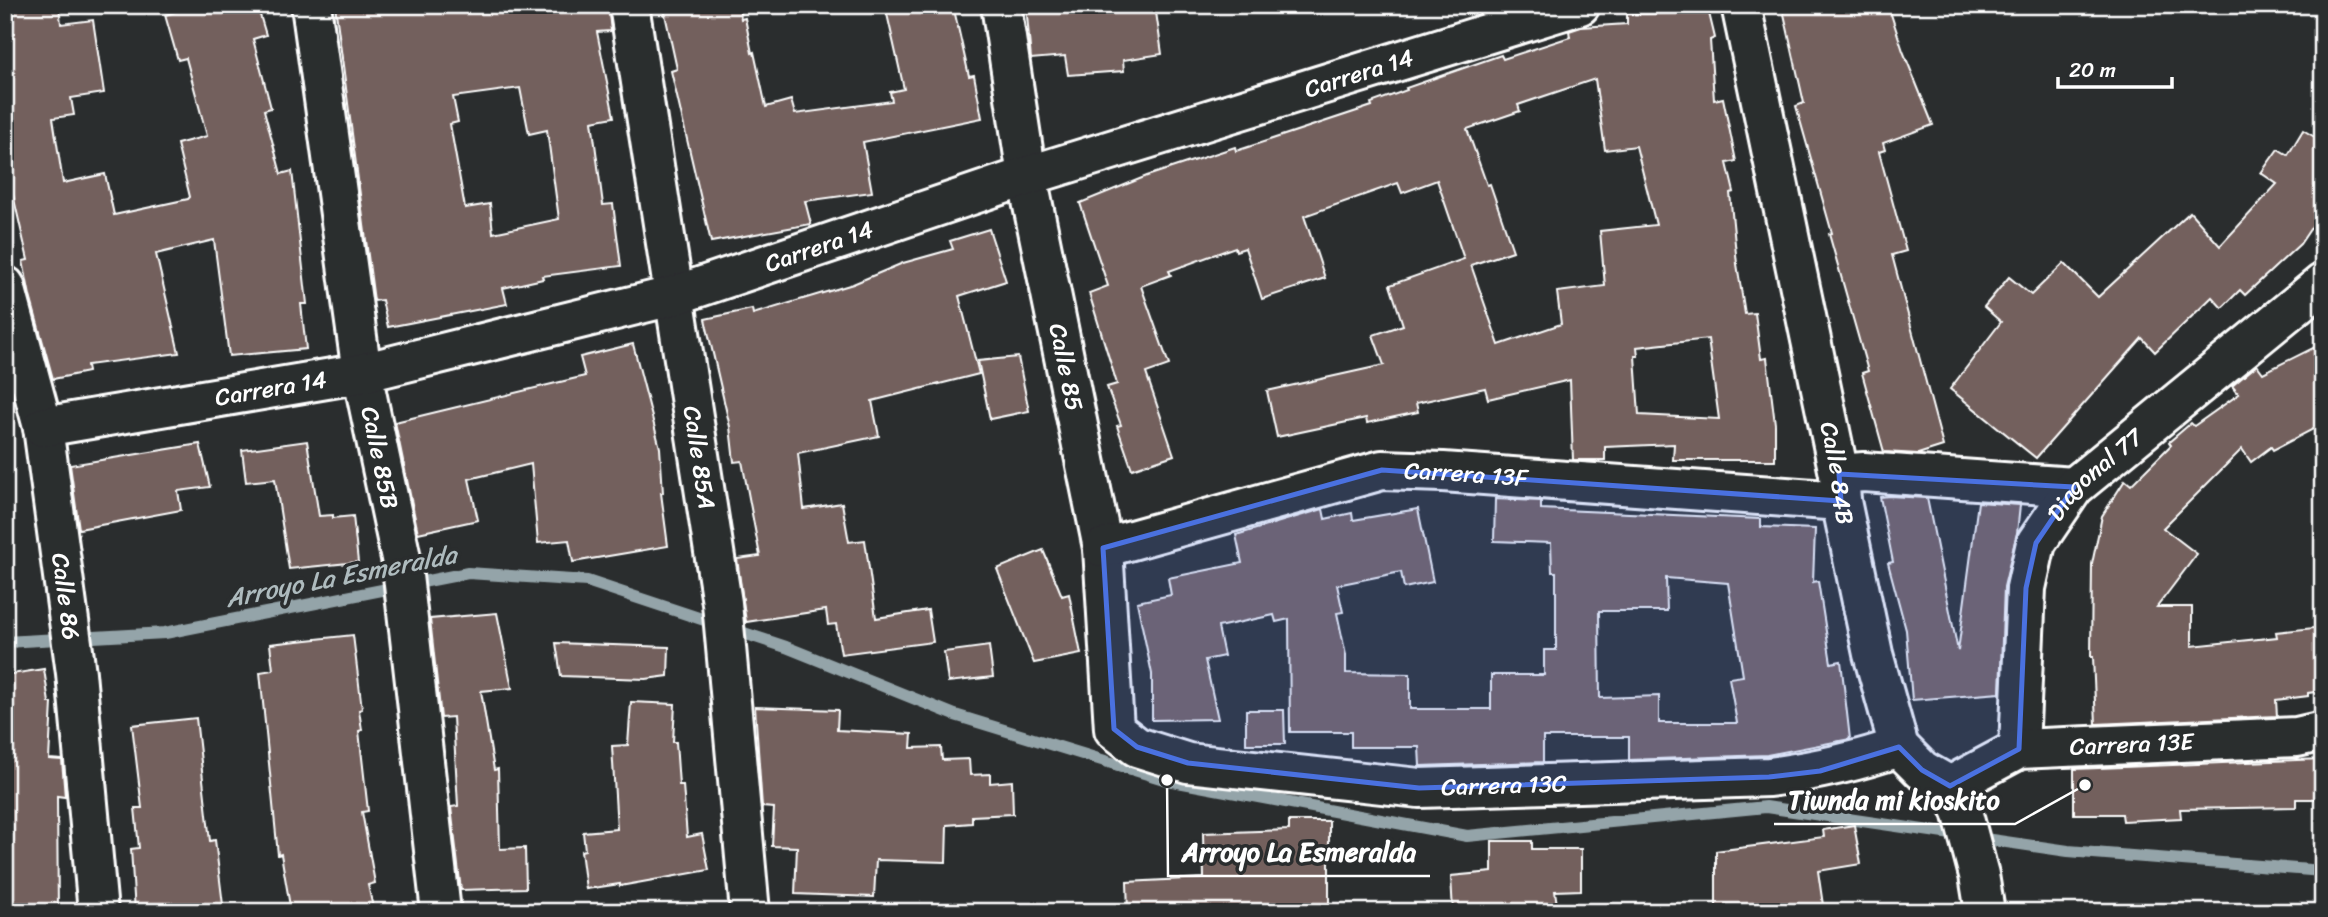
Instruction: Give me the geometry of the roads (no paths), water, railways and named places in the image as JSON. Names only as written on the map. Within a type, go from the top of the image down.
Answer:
[{"type":"street","name":"Calle 85B","points":[[312,5],[362,373],[401,558],[441,912]]},
{"type":"street","name":"Calle 85A","points":[[629,5],[722,603],[750,912]]},
{"type":"street","name":"Calle 85","points":[[1001,5],[1027,176],[1103,548],[1114,729]]},
{"type":"street","name":"Carrera 14","points":[[43,427],[362,373],[676,295],[1027,176],[1580,5]]},
{"type":"street","name":"Calle 84B","points":[[1741,5],[1873,654],[1899,747]]},
{"type":"street","name":"Diagonal 77","points":[[2019,749],[2026,588],[2036,543],[2074,487],[2323,283]]},
{"type":"street","name":"Calle 86","points":[[5,286],[43,427],[76,673],[98,912]]},
{"type":"street","name":"Carrera 13F","points":[[1103,548],[1382,470],[1840,487],[1864,472],[2074,487]]},
{"type":"street","name":"Carrera 13C","points":[[1114,729],[1137,747],[1188,763],[1419,788],[1769,777],[1820,771],[1861,761],[1899,747]]},
{"type":"street","name":"Carrera 13E","points":[[1956,799],[2019,749],[2297,737],[2323,731]]},
{"type":"street","points":[[1899,747],[1956,799],[1979,875],[1985,912]]},
{"type":"waterway","name":"Arroyo La Esmeralda","points":[[5,642],[165,633],[468,573],[587,581],[786,647],[955,715],[1167,780],[1467,836],[1766,807],[2068,851],[2323,871]]},
{"type":"place","name":"Arroyo La Esmeralda","points":[[1167,780]]},
{"type":"place","name":"Tiwnda mi kioskito","points":[[2085,785]]}]
